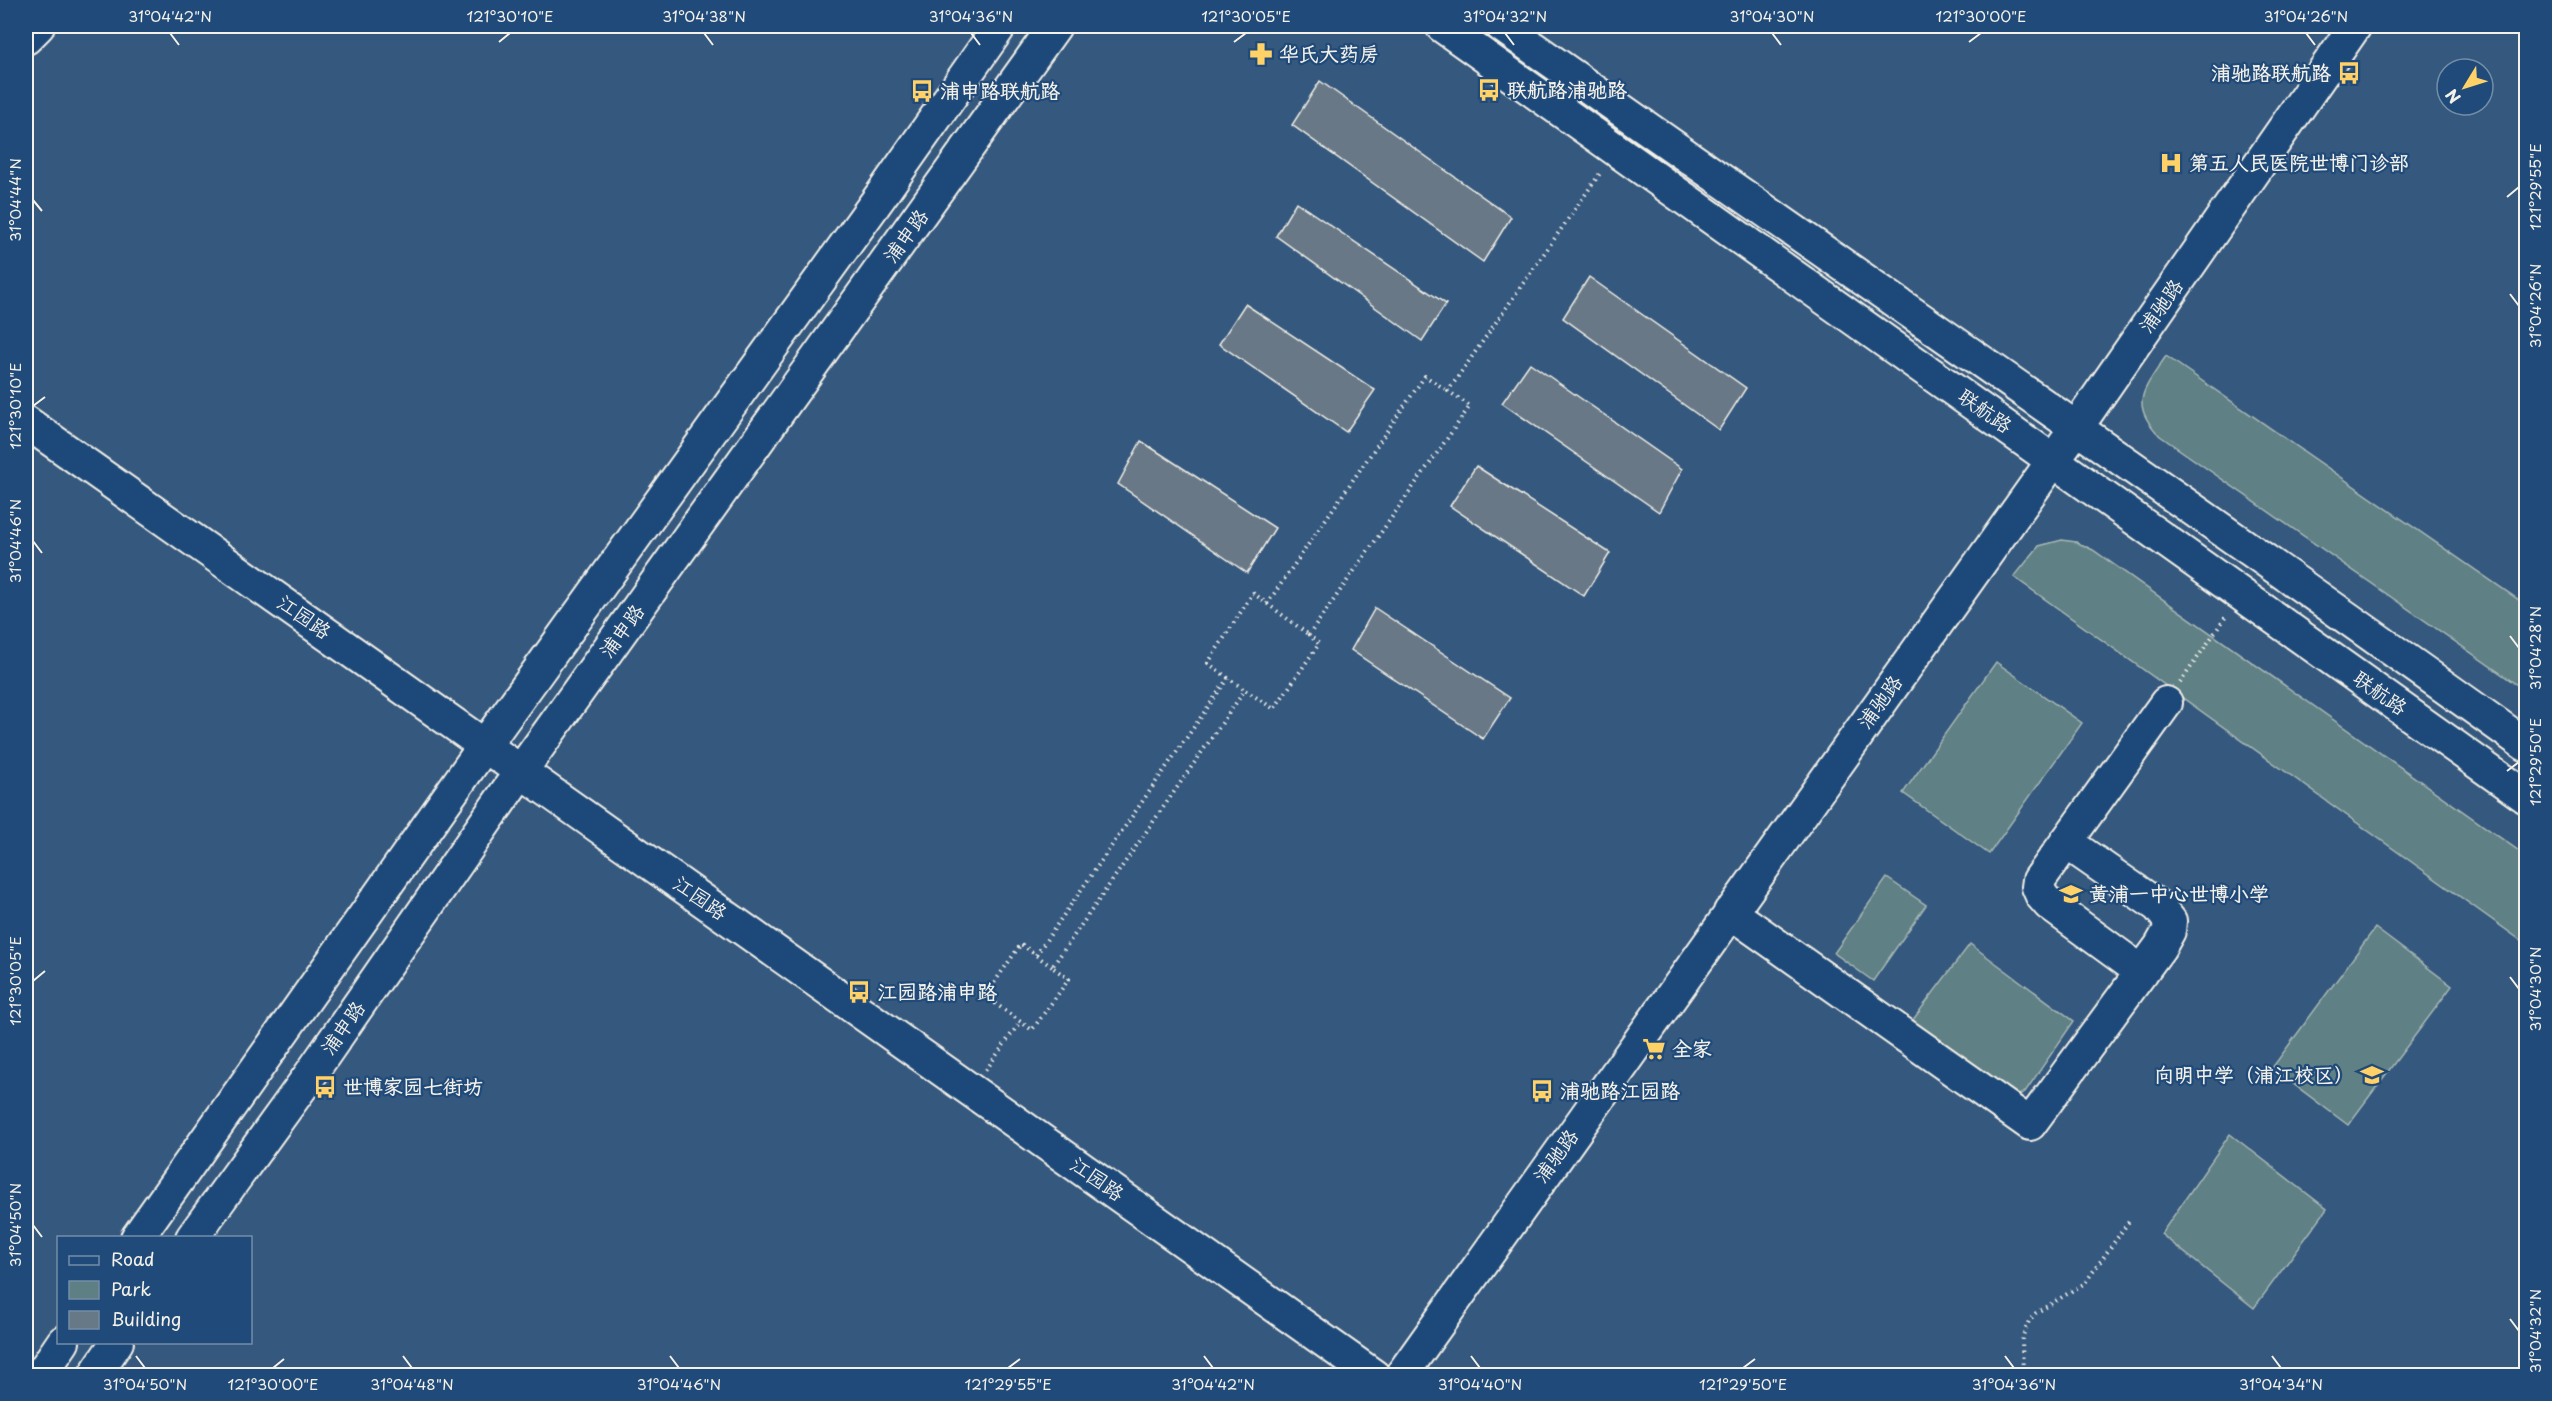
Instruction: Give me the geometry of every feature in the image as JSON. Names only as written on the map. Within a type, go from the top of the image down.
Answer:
[{"type":"street","points":[[26,38],[38,26]]},
{"type":"street","points":[[138,1236],[485,745],[882,194],[1000,26]]},
{"type":"street","name":"浦申路","points":[[193,1236],[310,1075],[521,771],[1055,26]]},
{"type":"street","name":"联航路","points":[[1442,26],[2526,796]]},
{"type":"street","name":"联航路","points":[[1502,26],[2077,427],[2526,745]]},
{"type":"street","name":"浦驰路","points":[[1401,1376],[2077,427],[2355,26]]},
{"type":"street","name":"江园路","points":[[26,423],[485,745],[1374,1376]]},
{"type":"street","points":[[2142,972],[2049,904],[2038,887],[2039,880],[2166,703]]},
{"type":"street","points":[[1730,912],[2030,1124],[2142,972],[2169,931],[2170,921],[2158,906],[2066,842]]},
{"type":"street","points":[[40,1376],[62,1344]]},
{"type":"street","points":[[94,1376],[116,1344]]},
{"type":"path","points":[[1448,392],[1617,150]]},
{"type":"path","points":[[1267,604],[1425,376],[1470,406],[1309,635]]},
{"type":"path","points":[[1253,593],[1267,604],[1319,644],[1274,709],[1208,663],[1253,593]]},
{"type":"path","points":[[2166,703],[2241,594]]},
{"type":"path","points":[[1036,955],[1228,678]]},
{"type":"path","points":[[1052,967],[1245,690]]},
{"type":"path","points":[[1021,944],[1036,955],[1069,979],[1032,1030],[984,996],[1021,944]]},
{"type":"path","points":[[983,1074],[1020,1022]]},
{"type":"path","points":[[2023,1376],[2022,1338],[2029,1321],[2046,1307],[2085,1283],[2130,1220]]},
{"type":"green space","points":[[2166,356],[2526,605],[2526,691],[2160,436],[2144,414],[2142,405],[2146,388]]},
{"type":"green space","points":[[2062,540],[2076,542],[2093,550],[2526,856],[2526,944],[2014,577],[2039,546]]},
{"type":"green space","points":[[1996,662],[2082,723],[1989,854],[1903,793]]},
{"type":"green space","points":[[1887,878],[1926,905],[1873,981],[1834,953]]},
{"type":"green space","points":[[2375,928],[2452,986],[2348,1125],[2272,1068]]},
{"type":"green space","points":[[1970,944],[2074,1021],[2025,1092],[2019,1095],[2010,1094],[1909,1025]]},
{"type":"green space","points":[[2230,1134],[2327,1209],[2254,1308],[2161,1234]]},
{"type":"building","points":[[1320,81],[1511,217],[1483,262],[1292,125]]},
{"type":"building","points":[[1296,202],[1446,304],[1422,341],[1276,236]]},
{"type":"building","points":[[1589,277],[1746,388],[1719,430],[1563,318]]},
{"type":"building","points":[[1245,304],[1375,390],[1346,432],[1219,344]]},
{"type":"building","points":[[1530,363],[1682,469],[1659,512],[1502,403]]},
{"type":"building","points":[[1141,441],[1275,528],[1247,573],[1118,484]]},
{"type":"building","points":[[1476,466],[1610,553],[1584,596],[1450,506]]},
{"type":"building","points":[[1375,608],[1510,698],[1483,739],[1351,650]]},
{"type":"place","name":"华氏大药房","points":[[1261,54]]},
{"type":"place","name":"浦驰路联航路","points":[[2349,73]]},
{"type":"place","name":"联航路浦驰路","points":[[1489,90]]},
{"type":"place","name":"浦申路联航路","points":[[922,91]]},
{"type":"place","name":"第五人民医院世博门诊部","points":[[2171,163]]},
{"type":"place","name":"黄浦一中心世博小学","points":[[2071,894]]},
{"type":"place","name":"江园路浦申路","points":[[859,992]]},
{"type":"place","name":"全家","points":[[1654,1049]]},
{"type":"place","name":"向明中学（浦江校区）","points":[[2372,1075]]},
{"type":"place","name":"世博家园七街坊","points":[[325,1087]]},
{"type":"place","name":"浦驰路江园路","points":[[1542,1091]]}]
